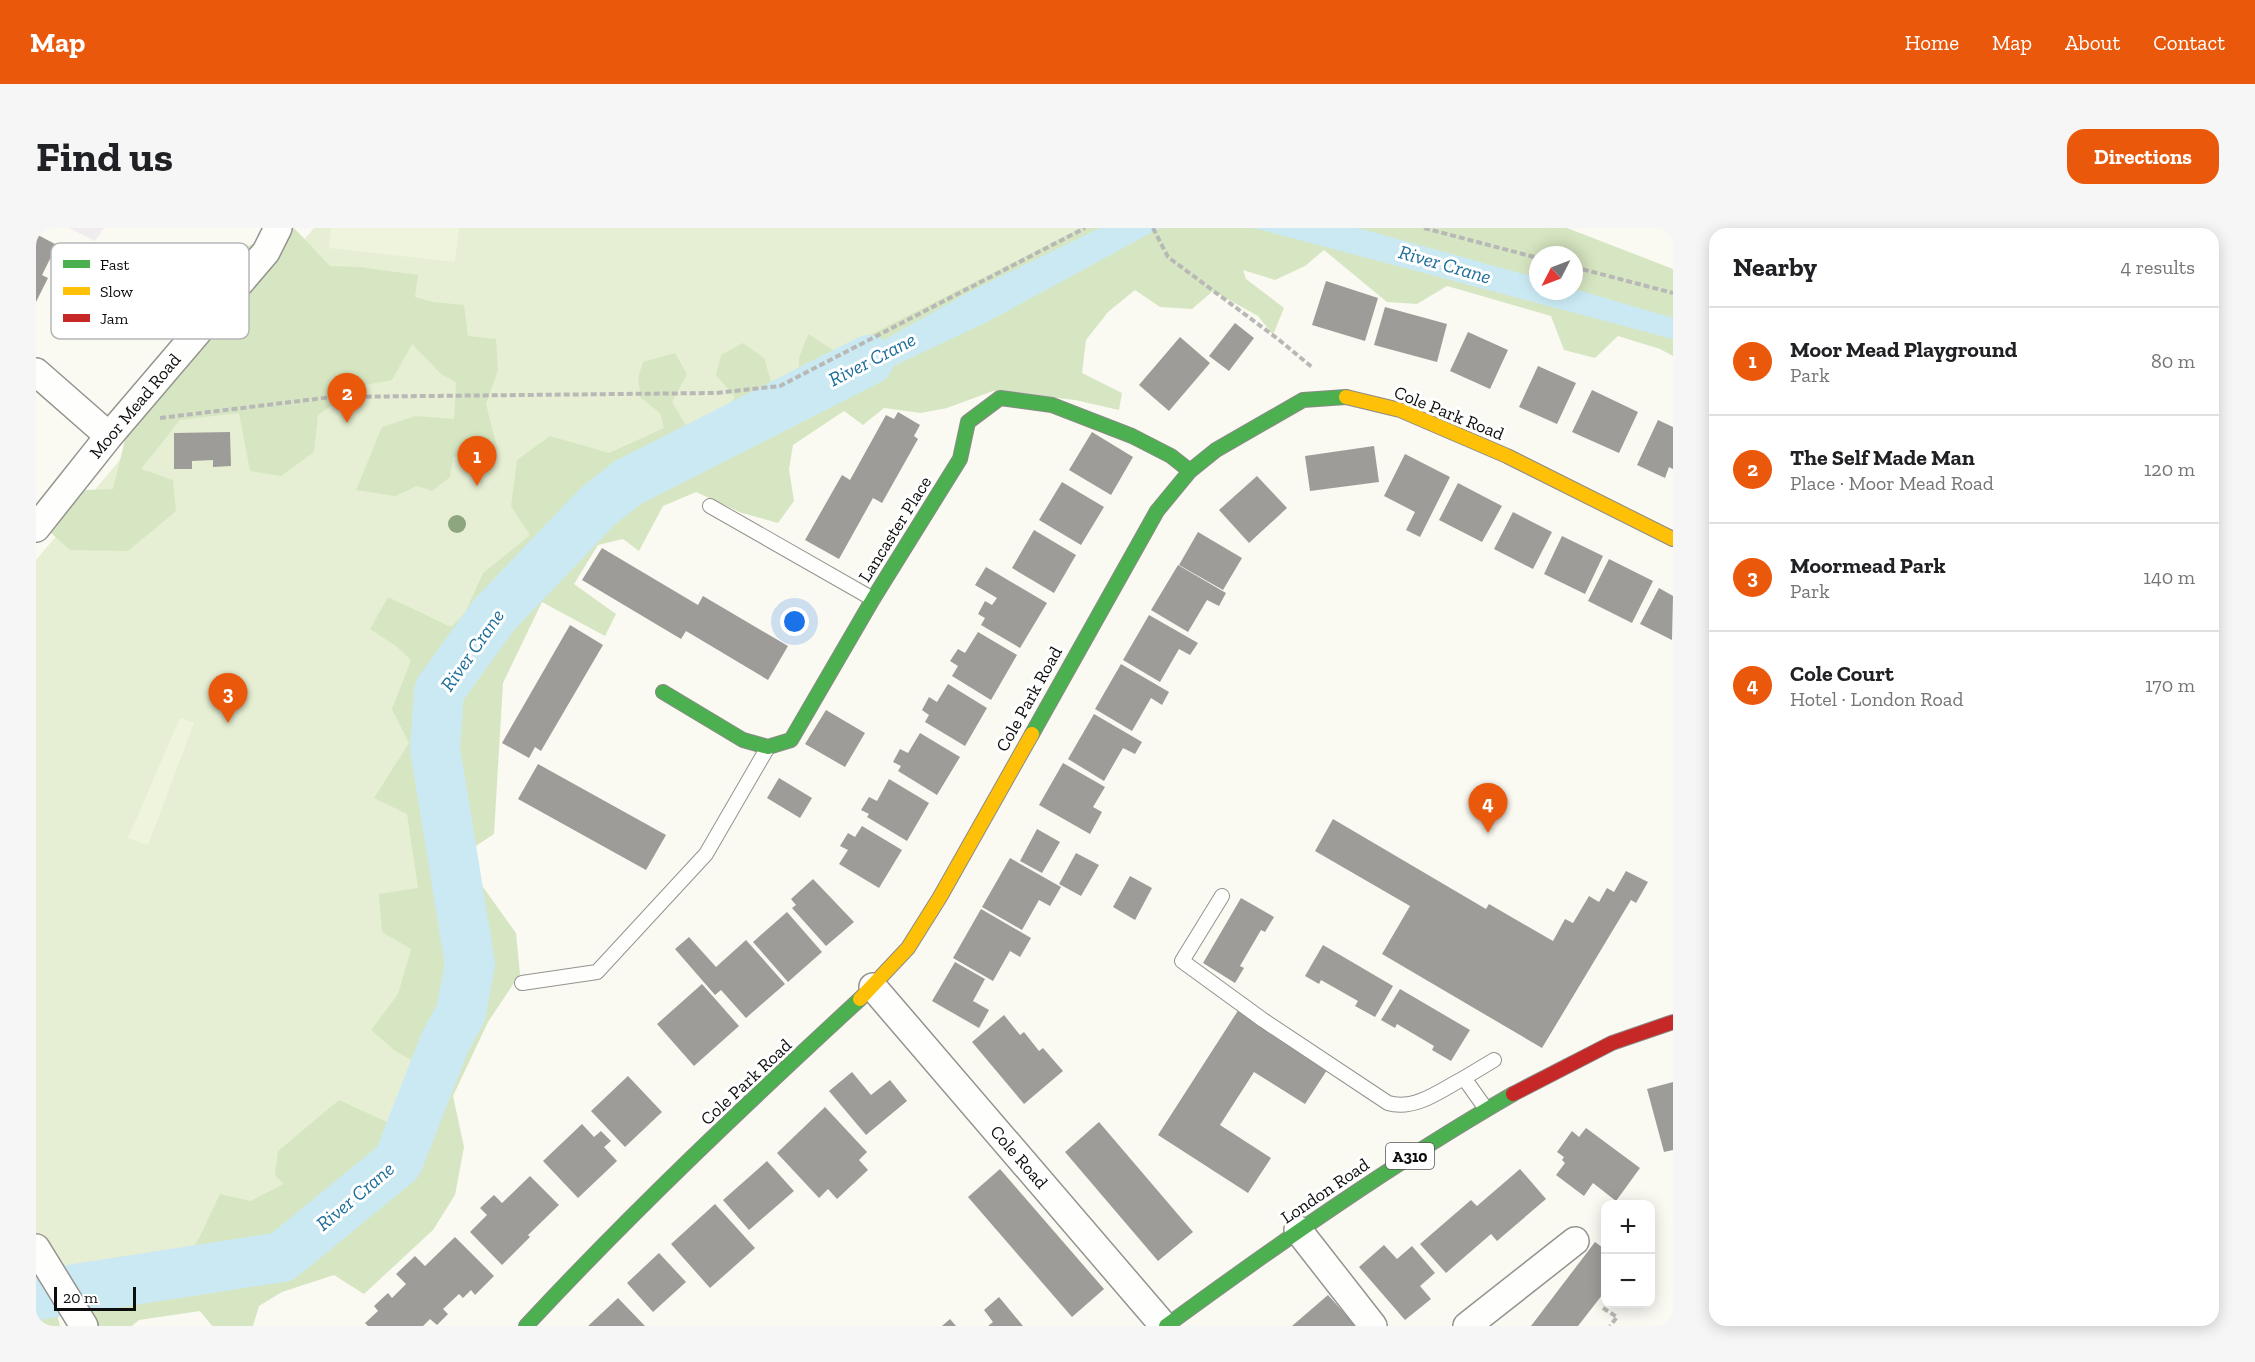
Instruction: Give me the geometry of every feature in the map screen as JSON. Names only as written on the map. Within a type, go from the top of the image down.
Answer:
[{"type":"street","name":"Moor Mead Road","points":[[249,272],[266,252],[278,228]]},
{"type":"street","name":"Moor Mead Road","points":[[36,528],[109,436],[192,339]]},
{"type":"street","points":[[36,372],[109,436]]},
{"type":"street","name":"Cole Park Road","points":[[526,1326],[565,1284],[754,1097],[873,987],[908,948],[940,897],[1156,511],[1190,471],[1216,450],[1303,400],[1347,397],[1400,410],[1508,456],[1673,539]]},
{"type":"street","name":"Lancaster Place","points":[[768,747],[791,740],[873,599],[960,459],[968,422],[1000,398],[1052,405],[1132,436],[1171,456],[1190,471]]},
{"type":"street","points":[[663,692],[743,740],[768,747]]},
{"type":"street","name":"Cole Road","points":[[873,987],[1165,1326]]},
{"type":"street","name":"London Road","points":[[1165,1326],[1298,1230],[1449,1130],[1592,1050],[1673,1022]]},
{"type":"street","points":[[1298,1230],[1373,1326]]},
{"type":"street","points":[[1467,1326],[1575,1241]]},
{"type":"street","points":[[36,1248],[83,1325]]},
{"type":"lane","points":[[710,506],[873,599]]},
{"type":"lane","points":[[522,984],[597,972],[706,854],[768,747]]},
{"type":"lane","points":[[1221,896],[1182,961],[1263,1020],[1388,1103],[1399,1106],[1412,1105],[1494,1060]]},
{"type":"lane","points":[[1464,1078],[1486,1109]]},
{"type":"path","points":[[149,420],[332,397],[716,393],[780,386],[1085,228]]},
{"type":"path","points":[[1154,228],[1168,257],[1278,339],[1347,397]]},
{"type":"path","points":[[1424,228],[1529,256]]},
{"type":"path","points":[[1583,269],[1673,293]]},
{"type":"path","points":[[1604,1308],[1617,1317],[1610,1326]]},
{"type":"shaded area","points":[[69,228],[104,228],[95,241]]},
{"type":"green space","points":[[294,228],[330,266],[360,267],[418,275],[415,297],[433,302],[464,305],[468,336],[496,339],[498,370],[486,404],[498,451],[453,457],[450,477],[432,491],[417,486],[395,496],[356,490],[382,427],[415,416],[454,419],[456,382],[441,374],[412,344],[392,380],[360,386],[318,415],[314,452],[281,476],[250,471],[239,413],[180,420],[141,469],[173,480],[176,511],[128,551],[70,550],[51,533],[59,500],[86,490],[113,489],[125,440],[165,391],[164,360],[178,339],[249,339],[249,246],[279,229]]},
{"type":"green space","points":[[314,228],[1109,228],[679,430],[497,577],[431,869],[416,1067],[386,1142],[262,1239],[139,1268],[36,1283],[36,560],[221,339],[249,339],[249,306]]},
{"type":"green space","points":[[331,228],[459,228],[455,262],[329,248]]},
{"type":"green space","points":[[1081,228],[1567,228],[1673,269],[1673,356],[1660,349],[1618,336],[1595,358],[1564,350],[1551,316],[1447,286],[1417,304],[1387,302],[1324,250],[1305,266],[1275,280],[1243,270],[1246,279],[1284,308],[1273,335],[1258,316],[1213,291],[1192,309],[1160,307],[1135,290],[1108,312],[1086,340],[1082,373],[1122,393],[1119,410],[1075,400],[993,391],[947,408],[921,413],[884,408],[863,425],[844,411],[793,445],[789,469],[794,501],[778,523],[742,513],[696,492],[663,506],[639,551],[623,539],[598,545],[574,584],[616,614],[605,636],[542,602],[503,683],[494,834],[468,851],[483,887],[516,933],[520,974],[488,1022],[453,1096],[464,1147],[455,1195],[433,1230],[364,1294],[334,1275],[282,1292],[259,1306],[253,1326],[212,1326],[200,1311],[139,1320],[132,1326],[97,1326],[69,1275],[190,1252],[220,1194],[251,1201],[283,1184],[275,1175],[278,1151],[339,1100],[387,1122],[405,1094],[411,1060],[394,1050],[371,1030],[398,994],[411,949],[382,932],[379,894],[418,888],[407,814],[374,798],[409,743],[392,709],[411,660],[396,646],[370,629],[388,597],[451,627],[465,613],[483,573],[530,535],[511,506],[517,460],[550,436],[609,453],[664,428],[660,413],[641,398],[638,378],[643,362],[675,353],[687,374],[672,402],[687,427],[726,410],[735,397],[716,375],[721,355],[743,343],[764,358],[772,385],[799,369],[799,358],[808,334],[836,352]]},
{"type":"green space","points":[[180,718],[194,723],[148,845],[128,838]]},
{"type":"green space","points":[[36,1237],[62,1273],[55,1306],[60,1326],[36,1326]]},
{"type":"water","points":[[1100,228],[1160,228],[989,321],[813,404],[805,384],[973,290]]},
{"type":"water","points":[[1254,228],[1358,228],[1529,276],[1529,300],[1583,300],[1583,292],[1673,318],[1673,339]]},
{"type":"building","points":[[36,234],[53,243],[51,243],[51,257],[42,275],[48,278],[36,302]]},
{"type":"building","points":[[1326,281],[1378,298],[1365,341],[1312,325]]},
{"type":"building","points":[[1385,307],[1447,324],[1437,362],[1374,345]]},
{"type":"building","points":[[1235,323],[1254,338],[1229,371],[1209,356]]},
{"type":"building","points":[[1468,332],[1508,350],[1490,389],[1450,371]]},
{"type":"building","points":[[1180,337],[1210,363],[1169,411],[1139,385]]},
{"type":"building","points":[[1538,366],[1576,383],[1557,424],[1519,407]]},
{"type":"building","points":[[1592,390],[1638,412],[1619,453],[1572,432]]},
{"type":"building","points":[[898,412],[920,425],[914,436],[918,439],[882,503],[873,498],[839,559],[805,540],[842,475],[850,480],[886,415],[894,419]]},
{"type":"building","points":[[1658,420],[1673,427],[1673,469],[1669,467],[1665,478],[1637,465]]},
{"type":"building","points":[[230,432],[231,466],[213,467],[213,460],[192,461],[192,469],[174,469],[174,433]]},
{"type":"building","points":[[1092,432],[1133,457],[1111,495],[1069,470]]},
{"type":"building","points":[[1374,446],[1379,482],[1310,491],[1305,456]]},
{"type":"building","points":[[1405,454],[1450,477],[1420,537],[1406,530],[1415,512],[1384,496]]},
{"type":"building","points":[[1257,476],[1287,508],[1249,543],[1219,510]]},
{"type":"building","points":[[1062,482],[1104,507],[1081,545],[1039,520]]},
{"type":"building","points":[[1458,483],[1502,506],[1482,542],[1439,520]]},
{"type":"building","points":[[1513,512],[1552,532],[1533,569],[1494,549]]},
{"type":"building","points":[[1034,530],[1076,555],[1054,593],[1012,568]]},
{"type":"building","points":[[1198,532],[1242,558],[1223,590],[1179,565]]},
{"type":"building","points":[[1562,536],[1603,556],[1585,594],[1544,574]]},
{"type":"building","points":[[602,548],[698,605],[703,596],[788,646],[768,680],[686,631],[681,639],[582,580]]},
{"type":"building","points":[[1609,559],[1653,581],[1632,623],[1588,601]]},
{"type":"building","points":[[1178,565],[1226,593],[1219,606],[1207,600],[1188,632],[1151,610]]},
{"type":"building","points":[[986,567],[1047,603],[1020,648],[981,625],[985,618],[978,614],[985,601],[992,605],[997,598],[975,585]]},
{"type":"building","points":[[1659,588],[1673,596],[1672,640],[1640,624]]},
{"type":"building","points":[[1149,615],[1198,643],[1190,655],[1179,649],[1160,682],[1123,660]]},
{"type":"building","points":[[570,625],[603,645],[541,751],[535,747],[529,758],[502,743]]},
{"type":"building","points":[[978,632],[1017,655],[991,700],[952,676],[958,666],[950,661],[958,649],[965,653]]},
{"type":"building","points":[[1121,664],[1169,692],[1162,705],[1151,698],[1132,731],[1095,709]]},
{"type":"building","points":[[948,684],[987,708],[965,746],[925,722],[929,715],[922,710],[929,697],[937,702]]},
{"type":"building","points":[[826,710],[865,733],[845,767],[805,744]]},
{"type":"building","points":[[1094,714],[1142,742],[1135,754],[1123,748],[1104,781],[1068,759]]},
{"type":"building","points":[[920,733],[960,757],[937,795],[898,771],[901,766],[893,762],[900,749],[908,753]]},
{"type":"building","points":[[1063,763],[1105,787],[1093,807],[1102,812],[1090,834],[1039,805]]},
{"type":"building","points":[[538,764],[666,835],[646,870],[518,799]]},
{"type":"building","points":[[779,778],[812,798],[800,818],[767,798]]},
{"type":"building","points":[[889,779],[929,803],[907,841],[867,817],[869,814],[861,810],[869,797],[877,801]]},
{"type":"building","points":[[1333,819],[1486,909],[1489,904],[1553,941],[1565,919],[1573,923],[1589,896],[1599,902],[1607,888],[1614,892],[1626,871],[1648,882],[1636,903],[1631,900],[1542,1048],[1382,954],[1410,906],[1315,851]]},
{"type":"building","points":[[862,826],[902,850],[879,888],[839,864],[848,850],[840,846],[848,833],[855,837]]},
{"type":"building","points":[[1037,829],[1060,842],[1042,873],[1020,861]]},
{"type":"building","points":[[1076,853],[1099,865],[1081,896],[1059,884]]},
{"type":"building","points":[[1010,858],[1061,887],[1050,906],[1039,900],[1022,930],[982,907]]},
{"type":"building","points":[[1130,876],[1152,888],[1135,920],[1113,907]]},
{"type":"building","points":[[813,879],[854,922],[826,946],[792,908],[796,905],[791,899]]},
{"type":"building","points":[[1241,898],[1274,917],[1265,932],[1261,930],[1240,966],[1244,968],[1235,983],[1203,963]]},
{"type":"building","points":[[981,909],[1031,938],[1020,957],[1010,951],[993,981],[953,958]]},
{"type":"building","points":[[787,912],[822,952],[788,982],[753,942]]},
{"type":"building","points":[[689,937],[716,967],[746,940],[785,984],[746,1018],[721,990],[715,995],[675,949]]},
{"type":"building","points":[[1323,945],[1393,986],[1375,1017],[1355,1006],[1358,1001],[1321,980],[1319,984],[1305,976]]},
{"type":"building","points":[[955,962],[985,979],[973,1001],[989,1010],[979,1028],[932,1001]]},
{"type":"building","points":[[702,984],[739,1026],[694,1066],[657,1024]]},
{"type":"building","points":[[1400,989],[1470,1030],[1451,1061],[1432,1050],[1434,1046],[1397,1024],[1395,1028],[1381,1020]]},
{"type":"building","points":[[1239,1009],[1329,1067],[1305,1104],[1254,1072],[1220,1125],[1271,1158],[1248,1193],[1158,1135]]},
{"type":"building","points":[[1004,1015],[1020,1035],[1024,1032],[1039,1051],[1043,1048],[1063,1071],[1024,1104],[972,1042]]},
{"type":"building","points":[[852,1072],[871,1095],[890,1080],[907,1101],[866,1135],[829,1091]]},
{"type":"building","points":[[628,1076],[662,1112],[625,1147],[591,1111]]},
{"type":"building","points":[[1673,1082],[1673,1150],[1664,1152],[1647,1089]]},
{"type":"building","points":[[825,1107],[867,1152],[859,1160],[868,1170],[837,1199],[828,1189],[819,1198],[777,1153]]},
{"type":"building","points":[[1099,1122],[1193,1232],[1158,1261],[1065,1152]]},
{"type":"building","points":[[582,1124],[594,1137],[601,1131],[611,1141],[604,1147],[617,1161],[578,1198],[543,1161]]},
{"type":"building","points":[[1586,1128],[1640,1168],[1617,1200],[1593,1183],[1584,1196],[1556,1175],[1565,1163],[1562,1160],[1564,1157],[1557,1152],[1572,1131],[1579,1137]]},
{"type":"building","points":[[767,1161],[794,1191],[749,1230],[723,1200]]},
{"type":"building","points":[[1000,1169],[1104,1289],[1072,1317],[968,1197]]},
{"type":"building","points":[[1520,1169],[1546,1199],[1497,1241],[1491,1234],[1446,1273],[1420,1244],[1471,1200],[1477,1206]]},
{"type":"building","points":[[530,1176],[559,1205],[528,1235],[530,1237],[502,1265],[470,1232],[487,1215],[480,1208],[494,1195],[502,1203]]},
{"type":"building","points":[[715,1204],[755,1248],[710,1288],[671,1244]]},
{"type":"building","points":[[455,1237],[494,1276],[475,1295],[471,1290],[463,1298],[459,1294],[443,1309],[448,1314],[437,1325],[430,1319],[423,1326],[368,1326],[365,1323],[378,1311],[374,1306],[388,1293],[392,1298],[406,1284],[396,1274],[415,1256],[425,1266]]},
{"type":"building","points":[[1595,1242],[1601,1246],[1601,1296],[1578,1326],[1531,1326]]},
{"type":"building","points":[[1384,1245],[1397,1259],[1412,1246],[1435,1273],[1420,1286],[1431,1299],[1405,1320],[1359,1267]]},
{"type":"building","points":[[659,1253],[686,1282],[653,1312],[627,1283]]},
{"type":"building","points":[[1328,1295],[1356,1326],[1292,1326]]},
{"type":"building","points":[[999,1297],[1023,1326],[988,1326],[993,1322],[984,1310]]},
{"type":"building","points":[[618,1298],[645,1326],[588,1326]]},
{"type":"building","points":[[950,1319],[956,1326],[942,1326]]},
{"type":"waterway","name":"River Crane","points":[[36,1295],[282,1257],[398,1162],[445,1042],[461,1013],[470,964],[435,749],[439,691],[494,615],[598,506],[627,483],[869,360]]},
{"type":"traffic: fast","points":[[1032,734],[1157,511],[1190,471],[1216,450],[1303,400],[1346,397]]},
{"type":"traffic: fast","points":[[663,692],[743,740],[768,747],[791,740],[873,599],[960,459],[968,422],[1000,398],[1052,405],[1132,436],[1171,456],[1190,471]]},
{"type":"traffic: fast","points":[[526,1326],[690,1160],[860,999]]},
{"type":"traffic: fast","points":[[1166,1326],[1336,1206],[1423,1148],[1513,1094]]},
{"type":"traffic: slow","points":[[1346,397],[1400,410],[1507,456],[1673,539]]},
{"type":"traffic: slow","points":[[860,999],[908,948],[940,897],[1032,734]]},
{"type":"traffic: jam","points":[[1513,1094],[1612,1043],[1673,1022]]},
{"type":"place","name":"The Self Made Man","points":[[347,423]]},
{"type":"place","name":"Moor Mead Playground","points":[[477,486]]},
{"type":"place","name":"Moormead Park","points":[[228,723]]},
{"type":"place","name":"Cole Court","points":[[1488,833]]}]
